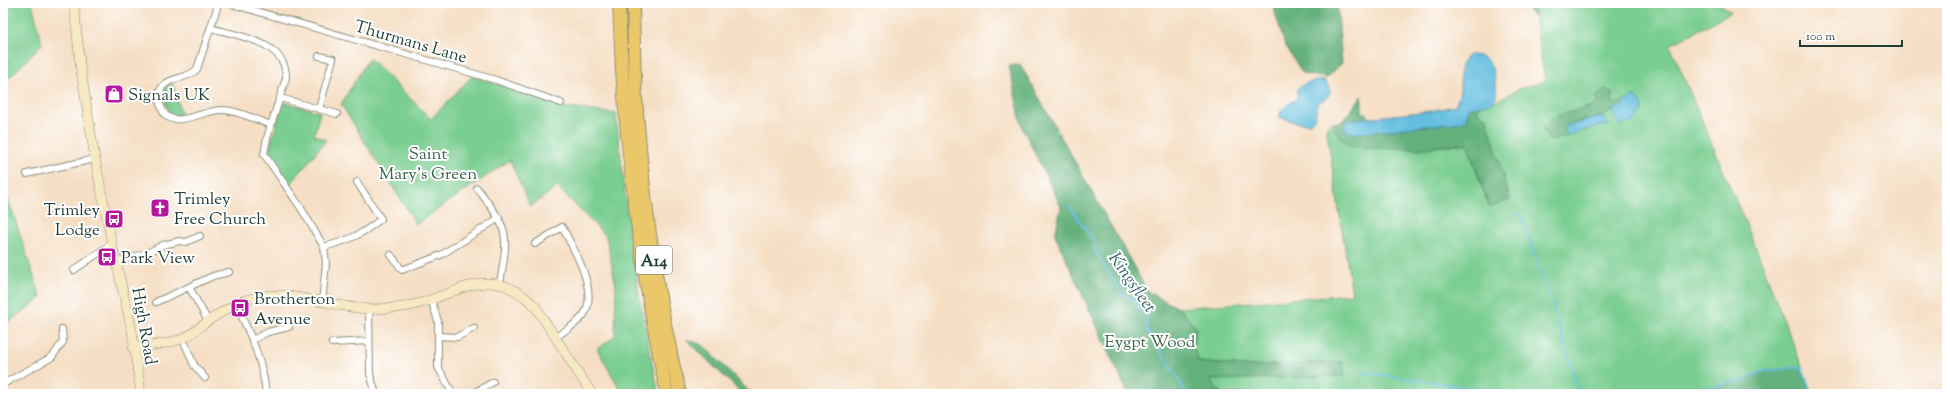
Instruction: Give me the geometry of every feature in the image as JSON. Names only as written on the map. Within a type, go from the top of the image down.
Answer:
[{"type":"highway","name":"A14","points":[[613,3],[620,29]]},
{"type":"highway","name":"A14","points":[[619,3],[623,96],[632,124],[644,186],[664,322],[680,394]]},
{"type":"highway","name":"A14","points":[[633,3],[636,99],[632,124],[631,187],[640,253],[668,394]]},
{"type":"street","name":"High Road","points":[[74,3],[81,72],[95,159],[132,332],[133,348],[141,394]]},
{"type":"street","name":"Thurmans Lane","points":[[228,3],[496,80],[561,103]]},
{"type":"street","points":[[217,8],[198,69],[193,74],[165,84],[161,89],[158,95],[162,113],[167,118],[176,120],[221,110],[271,125]]},
{"type":"street","points":[[211,28],[266,45],[278,54],[286,70],[280,98],[264,149],[264,154],[301,208],[324,247],[326,263],[322,303]]},
{"type":"street","points":[[319,56],[333,59],[319,109]]},
{"type":"street","points":[[280,98],[337,114]]},
{"type":"street","points":[[28,174],[95,159]]},
{"type":"street","points":[[324,247],[351,240],[368,230],[381,219],[356,182]]},
{"type":"street","points":[[477,188],[499,218],[506,238],[500,284]]},
{"type":"street","points":[[391,255],[402,270],[441,254],[460,244],[499,218]]},
{"type":"street","points":[[535,244],[562,227],[578,256],[588,288],[586,309],[582,317],[556,337]]},
{"type":"street","points":[[116,262],[147,253],[163,245],[179,241],[186,242],[200,236]]},
{"type":"street","points":[[74,270],[112,244]]},
{"type":"street","points":[[156,302],[213,276],[229,272]]},
{"type":"street","points":[[133,348],[183,338],[198,330],[208,321],[236,304],[256,297],[277,295],[369,309],[405,306],[430,300],[474,283],[500,284],[514,289],[526,297],[535,306],[592,394]]},
{"type":"street","points":[[189,287],[208,321]]},
{"type":"street","points":[[430,300],[438,321],[438,367],[454,394]]},
{"type":"street","points":[[236,304],[252,340],[264,374],[266,394]]},
{"type":"street","points":[[369,309],[368,341],[370,374],[376,394]]},
{"type":"street","points":[[252,340],[268,332],[289,328]]},
{"type":"street","points":[[439,336],[458,337],[474,328]]},
{"type":"street","points":[[3,384],[52,357],[63,342],[62,329]]},
{"type":"street","points":[[183,338],[194,365],[205,378]]},
{"type":"street","points":[[332,343],[368,341]]},
{"type":"street","points":[[472,394],[493,382]]},
{"type":"green space","points":[[3,3],[32,3],[42,44],[3,84]]},
{"type":"green space","points":[[1272,3],[1337,3],[1342,63],[1327,78],[1303,74],[1285,45]]},
{"type":"green space","points":[[1523,3],[1532,3],[1535,19]]},
{"type":"green space","points":[[1532,3],[1718,3],[1731,11],[1721,18],[1670,45],[1756,248],[1802,367],[1764,371],[1740,381],[1682,394],[1221,394],[1210,380],[1344,375],[1342,362],[1245,366],[1199,362],[1193,347],[1196,328],[1179,308],[1352,294],[1326,127],[1331,122],[1336,123],[1333,129],[1416,149],[1467,143],[1489,207],[1510,200],[1477,112],[1480,105],[1494,102],[1519,89],[1545,81]]},
{"type":"green space","name":"Saint Mary's Green","points":[[369,58],[431,119],[472,76],[564,107],[616,114],[628,220],[638,290],[659,394],[623,394],[597,349],[615,336],[616,286],[606,236],[557,187],[530,207],[510,160],[416,224],[341,104]]},
{"type":"green space","name":"Eygpt Wood","points":[[1020,64],[1148,292],[1179,308],[1196,328],[1193,347],[1199,362],[1245,366],[1342,362],[1345,376],[1210,380],[1221,394],[1128,394],[1055,235],[1061,207],[1022,127],[1009,66]]},
{"type":"green space","points":[[173,84],[181,114],[174,117],[168,115],[169,112],[162,93],[165,88]]},
{"type":"green space","points":[[1606,89],[1613,93],[1612,104],[1628,100],[1623,105],[1603,116],[1575,123],[1566,135],[1568,136],[1549,141],[1542,128],[1553,117],[1598,104],[1595,97]]},
{"type":"green space","points":[[1362,95],[1362,113],[1367,113],[1367,119],[1353,120],[1351,133],[1462,122],[1466,119],[1469,108],[1480,105],[1477,112],[1487,118],[1510,200],[1489,207],[1467,143],[1416,149],[1350,147],[1333,128],[1336,123],[1344,120]]},
{"type":"green space","points":[[283,102],[320,112],[314,135],[326,140],[289,186],[274,167],[269,150]]},
{"type":"green space","points":[[3,184],[41,298],[3,326]]},
{"type":"green space","points":[[686,339],[703,345],[752,394],[742,394]]},
{"type":"green space","points":[[1802,367],[1812,394],[1682,394],[1740,381],[1764,371]]},
{"type":"water","points":[[1469,55],[1476,55],[1485,58],[1488,61],[1494,74],[1497,94],[1494,102],[1469,108],[1466,119],[1463,122],[1362,133],[1351,133],[1347,131],[1344,126],[1346,121],[1349,120],[1430,111],[1455,106],[1460,91],[1462,62]]},
{"type":"water","points":[[1321,80],[1325,81],[1330,88],[1330,94],[1318,103],[1315,118],[1310,123],[1299,123],[1279,117],[1282,109],[1297,98],[1297,89],[1306,83]]},
{"type":"water","points":[[1631,97],[1637,98],[1642,104],[1642,113],[1633,122],[1621,126],[1612,111],[1623,105]]},
{"type":"water","points":[[1603,116],[1609,125],[1598,126],[1568,136],[1566,135],[1564,128],[1566,126]]},
{"type":"waterway","name":"Kingsfleet","points":[[1070,207],[1096,244],[1094,249],[1122,294],[1135,301],[1146,317],[1147,330],[1180,381],[1186,394]]},
{"type":"waterway","points":[[1520,214],[1549,295]]},
{"type":"waterway","points":[[1552,302],[1579,394]]},
{"type":"waterway","points":[[1682,394],[1740,381],[1764,371],[1802,367],[1812,394]]},
{"type":"waterway","points":[[1363,372],[1512,394]]},
{"type":"place","name":"Signals UK","points":[[114,94]]},
{"type":"place","name":"Trimley Free Church","points":[[160,208]]},
{"type":"place","name":"Trimley Lodge","points":[[114,219]]},
{"type":"place","name":"Park View","points":[[107,257]]},
{"type":"place","name":"Brotherton Avenue","points":[[240,308]]}]
